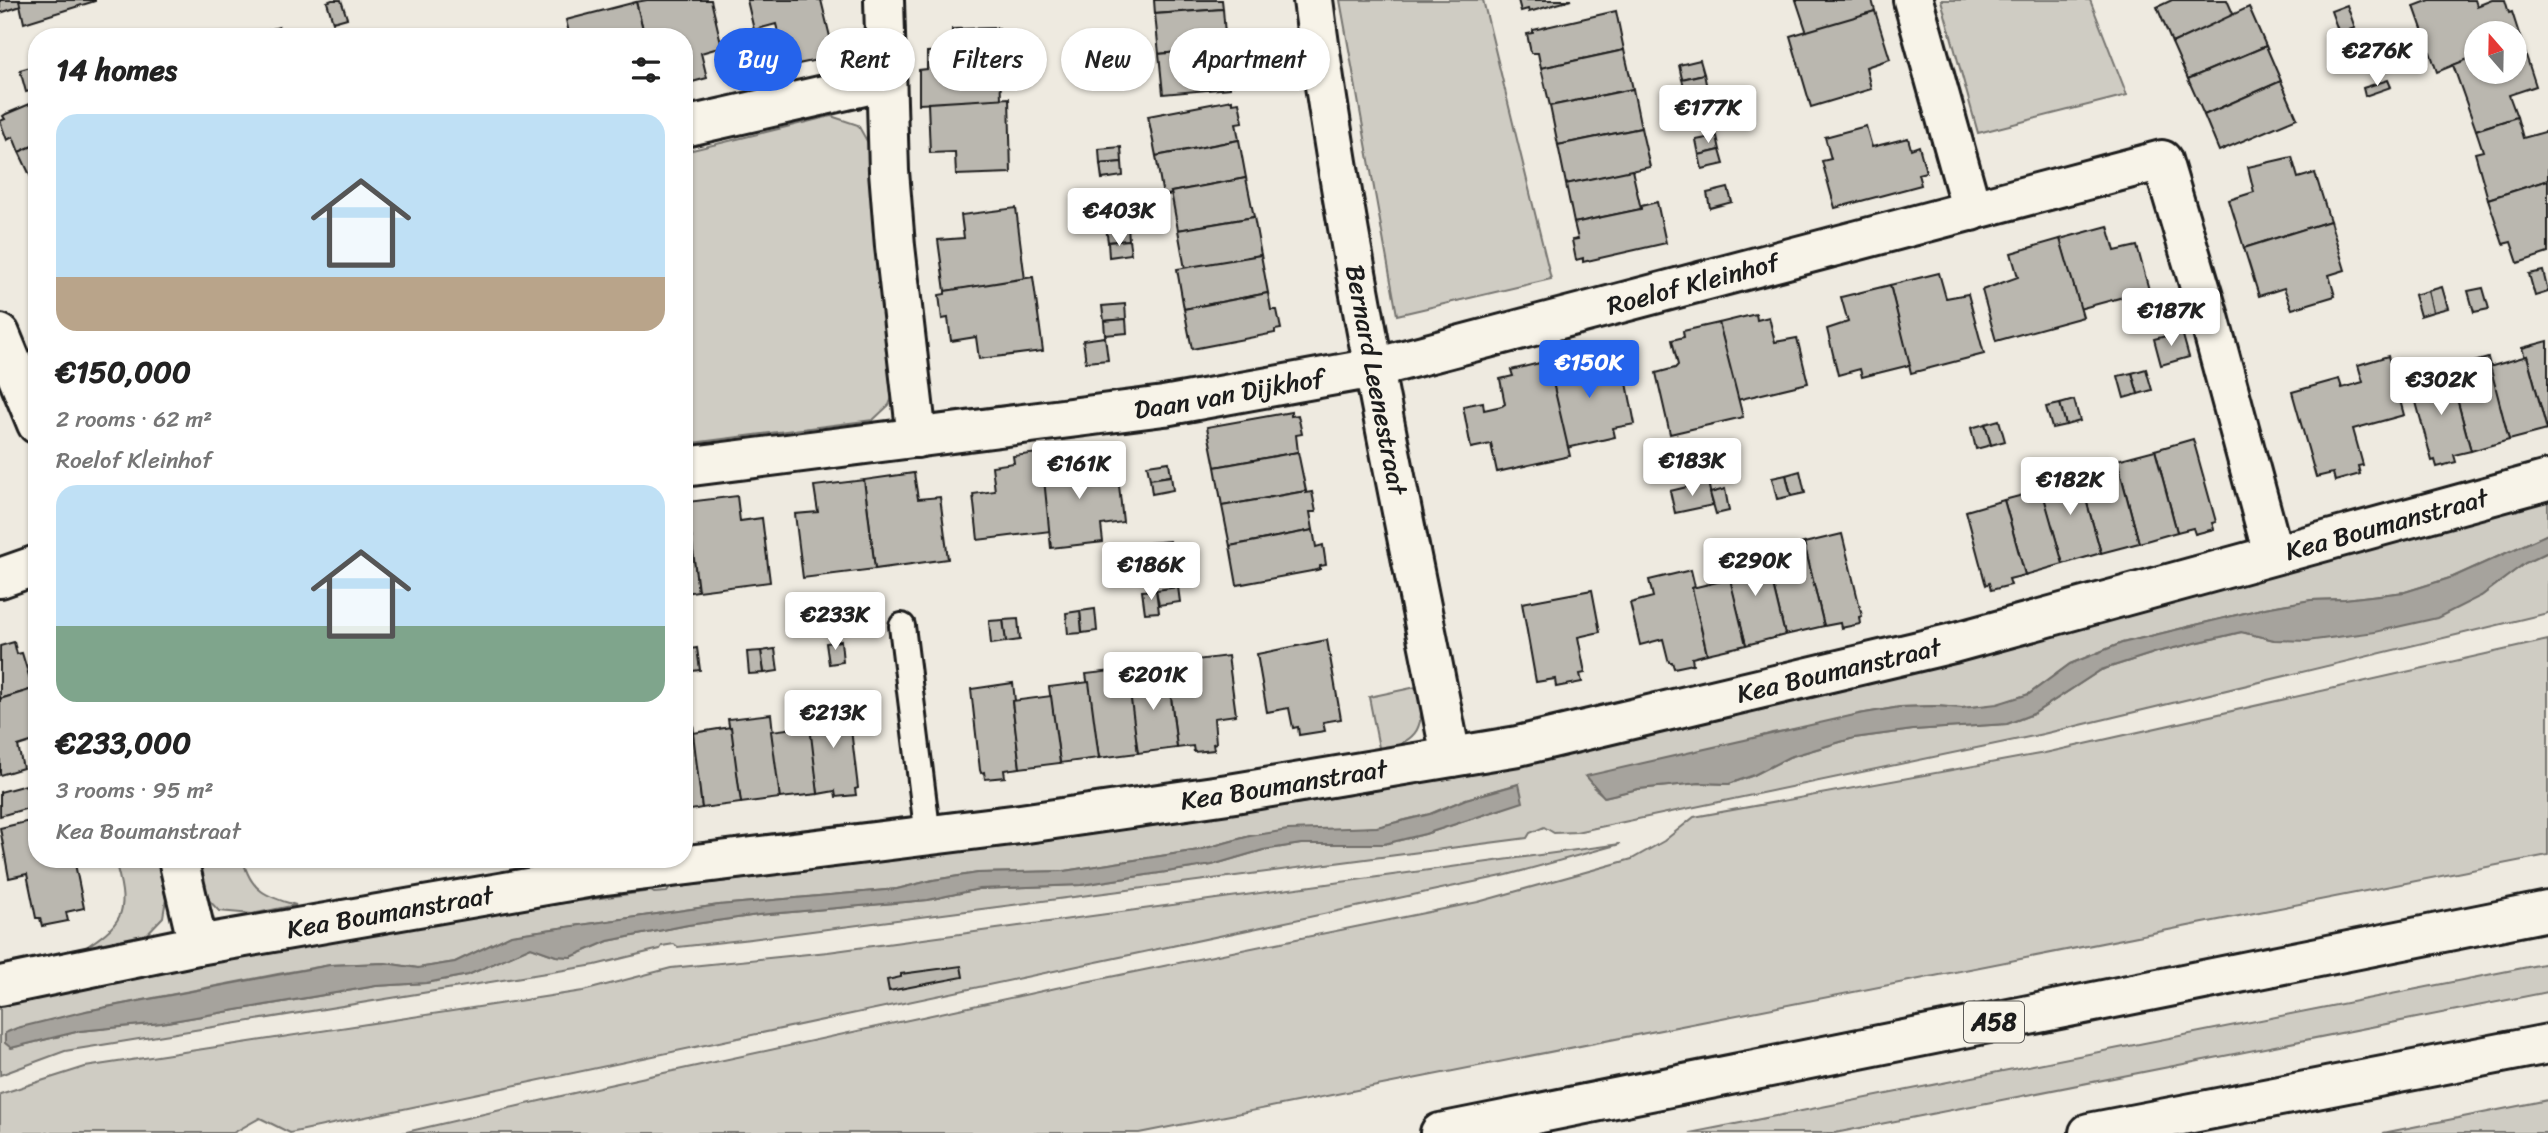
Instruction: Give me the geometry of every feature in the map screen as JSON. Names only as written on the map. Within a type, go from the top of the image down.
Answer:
[{"type":"main road","points":[[884,0],[885,28]]},
{"type":"main road","name":"Bernard Leenestraat","points":[[1313,0],[1333,138],[1374,368],[1451,757]]},
{"type":"main road","points":[[1913,0],[1972,211]]},
{"type":"main road","points":[[693,125],[842,91]]},
{"type":"main road","points":[[887,91],[896,258],[917,438]]},
{"type":"main road","name":"Roelof Kleinhof","points":[[1374,368],[2162,160],[2209,317],[2273,554]]},
{"type":"main road","points":[[15,345],[28,392]]},
{"type":"main road","name":"Daan van Dijkhof","points":[[693,466],[1164,405],[1374,368]]},
{"type":"main road","name":"Kea Boumanstraat","points":[[693,859],[928,837],[1235,793],[1518,746],[1953,643],[2548,480]]},
{"type":"main road","points":[[0,578],[28,568]]},
{"type":"main road","points":[[180,868],[198,945]]},
{"type":"main road","name":"Kea Boumanstraat","points":[[0,986],[596,868]]},
{"type":"main road","name":"A58","points":[[1440,1133],[2548,911]]},
{"type":"main road","points":[[2089,1133],[2548,1044]]},
{"type":"lane","points":[[902,626],[928,837]]},
{"type":"shaded area","points":[[1340,0],[1483,0],[1551,279],[1397,315]]},
{"type":"shaded area","points":[[1941,0],[2090,0],[2127,95],[1978,133]]},
{"type":"shaded area","points":[[831,116],[858,125],[872,150],[897,385],[889,405],[873,420],[693,443],[693,150]]},
{"type":"shaded area","points":[[2548,495],[2548,534],[2453,577],[2405,592],[2311,600],[2265,608],[2122,643],[2070,664],[2029,694],[1997,705],[1962,708],[1900,707],[1859,714],[1820,725],[1772,733],[1594,788],[1605,797],[1638,789],[1699,783],[1729,784],[1789,757],[1854,738],[1913,730],[2007,724],[2033,714],[2101,670],[2157,652],[2242,632],[2274,640],[2481,596],[2525,563],[2548,552],[2548,613],[2043,734],[1576,832],[1554,833],[1544,827],[1530,833],[1527,838],[751,939],[678,947],[674,944],[595,965],[65,1051],[0,1075],[0,1005],[122,979],[463,917],[651,891],[667,892],[670,888],[1199,819],[1518,766],[1561,752]],"holes":[[[1518,784],[1502,809],[1384,844],[1301,844],[1263,850],[1212,865],[1081,885],[979,889],[928,900],[758,915],[688,925],[608,941],[571,957],[556,956],[531,947],[468,975],[426,983],[376,986],[161,1023],[80,1031],[11,1048],[86,1011],[330,965],[385,963],[418,968],[455,962],[512,935],[719,905],[897,889],[978,873],[1064,871],[1199,850],[1250,836],[1377,827],[1430,814],[1466,799]]]},
{"type":"shaded area","points":[[2548,534],[2548,552],[2525,563],[2481,596],[2437,618],[2375,632],[2307,641],[2274,640],[2241,632],[2157,652],[2101,670],[2033,714],[2007,724],[1913,730],[1854,738],[1789,757],[1729,784],[1699,783],[1638,789],[1604,797],[1586,776],[1859,714],[1900,707],[1962,708],[1997,704],[2029,694],[2070,664],[2122,643],[2265,608],[2311,600],[2405,592],[2453,577]]},
{"type":"shaded area","points":[[2548,640],[2548,855],[1139,1133],[402,1133],[604,1086],[1056,988],[1478,902],[1632,859],[1664,841],[1694,817],[2045,753]]},
{"type":"shaded area","points":[[1421,686],[1421,713],[1417,730],[1405,742],[1380,753],[1369,697]]},
{"type":"shaded area","points":[[1519,784],[1523,802],[1425,834],[1384,844],[1301,844],[1263,850],[1212,865],[1081,885],[979,889],[928,900],[758,915],[688,925],[608,941],[571,957],[556,956],[531,947],[468,975],[426,983],[376,986],[161,1023],[80,1031],[11,1048],[5,1043],[5,1033],[17,1028],[86,1011],[330,965],[385,963],[418,968],[455,962],[511,935],[719,905],[897,889],[978,873],[1064,871],[1199,850],[1250,836],[1288,830],[1377,827],[1430,814],[1466,799]]},
{"type":"shaded area","points":[[1620,844],[1507,875],[290,1133],[260,1118],[233,1133],[0,1133],[0,1094],[85,1067],[583,991],[671,968],[828,952]]},
{"type":"shaded area","points":[[117,868],[159,868],[166,899],[163,917],[143,938],[82,950],[106,933],[119,917],[122,908]]},
{"type":"shaded area","points":[[200,868],[245,868],[250,879],[261,891],[296,905],[252,914],[219,911],[204,895]]},
{"type":"shaded area","points":[[2548,963],[2548,992],[1835,1133],[1690,1133]]},
{"type":"shaded area","points":[[2548,1100],[2548,1133],[2383,1133]]},
{"type":"building","points":[[0,0],[19,0],[21,6],[0,13]]},
{"type":"building","points":[[19,0],[95,0],[95,1],[24,23]]},
{"type":"building","points":[[341,0],[347,18],[333,22],[327,2]]},
{"type":"building","points":[[711,0],[718,28],[714,28],[714,49],[701,53],[707,78],[693,82],[693,28],[643,28],[636,2]]},
{"type":"building","points":[[747,0],[821,0],[828,28],[816,28],[816,60],[802,63],[802,28],[777,28],[776,24],[754,28]]},
{"type":"building","points":[[1154,0],[1222,0],[1223,9],[1155,14]]},
{"type":"building","points":[[1518,0],[1571,0],[1529,12],[1528,9],[1521,11]]},
{"type":"building","points":[[1796,0],[1872,0],[1875,11],[1807,33]]},
{"type":"building","points":[[2172,0],[2227,0],[2234,16],[2172,43],[2157,7]]},
{"type":"building","points":[[2430,0],[2475,0],[2477,6],[2492,0],[2505,0],[2515,21],[2464,21],[2464,61],[2437,72],[2414,6]]},
{"type":"building","points":[[636,2],[643,28],[568,28],[566,20]]},
{"type":"building","points":[[2347,5],[2355,28],[2339,33],[2331,11]]},
{"type":"building","points":[[2249,7],[2266,46],[2188,79],[2172,43]]},
{"type":"building","points":[[1223,9],[1224,28],[1169,28],[1169,53],[1159,54],[1155,14]]},
{"type":"building","points":[[1616,11],[1624,50],[1541,68],[1538,53],[1531,53],[1527,34],[1533,33],[1533,30]]},
{"type":"building","points":[[1875,11],[1890,59],[1866,67],[1871,89],[1811,107],[1790,36]]},
{"type":"building","points":[[2266,46],[2281,81],[2204,115],[2188,79]]},
{"type":"building","points":[[1624,50],[1633,89],[1550,106],[1541,68]]},
{"type":"building","points":[[927,52],[929,91],[1001,91],[1001,100],[919,104],[919,70],[927,69]]},
{"type":"building","points":[[1169,53],[1169,91],[1196,91],[1163,94],[1159,54]]},
{"type":"building","points":[[2527,58],[2536,86],[2509,95],[2517,117],[2476,130],[2453,65],[2464,61],[2464,84],[2527,84]]},
{"type":"building","points":[[1700,60],[1704,74],[1682,79],[1679,65]]},
{"type":"building","points":[[28,68],[28,91],[26,92],[20,70]]},
{"type":"building","points":[[1704,74],[1707,88],[1686,94],[1682,79]]},
{"type":"building","points":[[2388,80],[2391,87],[2365,96],[2363,88]]},
{"type":"building","points":[[2281,81],[2297,118],[2219,151],[2204,115]]},
{"type":"building","points":[[1633,89],[1641,128],[1558,145],[1550,106]]},
{"type":"building","points":[[1009,98],[1011,173],[956,175],[955,152],[930,153],[928,103]]},
{"type":"building","points":[[1232,100],[1232,103],[1239,102],[1243,122],[1236,123],[1239,140],[1156,156],[1148,116]]},
{"type":"building","points":[[28,105],[28,148],[19,152],[13,137],[7,140],[0,121],[5,119],[3,116]]},
{"type":"building","points":[[2517,117],[2523,138],[2548,131],[2548,180],[2488,199],[2475,153],[2483,151],[2476,130]]},
{"type":"building","points":[[1866,126],[1872,147],[1908,138],[1911,149],[1919,146],[1926,172],[1918,174],[1921,185],[1835,208],[1822,161],[1831,159],[1825,137]]},
{"type":"building","points":[[1641,128],[1650,167],[1566,184],[1558,145]]},
{"type":"building","points":[[1717,136],[1720,150],[1699,155],[1696,140]]},
{"type":"building","points":[[1239,140],[1246,178],[1171,192],[1172,194],[1163,196],[1156,156]]},
{"type":"building","points":[[1121,147],[1122,162],[1100,164],[1099,149]]},
{"type":"building","points":[[28,148],[28,171],[19,152]]},
{"type":"building","points":[[1720,150],[1724,164],[1702,169],[1699,155]]},
{"type":"building","points":[[2292,157],[2298,178],[2315,173],[2330,221],[2244,248],[2229,200],[2254,192],[2248,167]]},
{"type":"building","points":[[1122,162],[1123,176],[1102,179],[1100,164]]},
{"type":"building","points":[[1632,170],[1641,209],[1574,223],[1566,184]]},
{"type":"building","points":[[1246,178],[1254,217],[1178,230],[1171,192]]},
{"type":"building","points":[[2548,180],[2548,253],[2518,263],[2511,242],[2503,244],[2488,199]]},
{"type":"building","points":[[1728,188],[1732,202],[1710,208],[1707,193]]},
{"type":"building","points":[[1657,202],[1666,243],[1583,262],[1583,258],[1576,260],[1572,240],[1578,239],[1574,223],[1641,209],[1641,206]]},
{"type":"building","points":[[1016,208],[1025,280],[945,291],[938,240],[964,238],[961,215]]},
{"type":"building","points":[[1254,217],[1261,255],[1185,269],[1178,230]]},
{"type":"building","points":[[2330,221],[2345,270],[2329,275],[2335,296],[2292,309],[2284,288],[2259,296],[2244,248]]},
{"type":"building","points":[[1128,226],[1129,240],[1108,242],[1106,228]]},
{"type":"building","points":[[2108,226],[2115,251],[2137,246],[2149,290],[2079,309],[2060,239]]},
{"type":"building","points":[[2060,239],[2083,317],[1996,341],[1982,290],[2018,277],[2011,253]]},
{"type":"building","points":[[1129,240],[1131,254],[1109,257],[1108,242]]},
{"type":"building","points":[[1261,255],[1268,293],[1184,309],[1177,269]]},
{"type":"building","points":[[2543,271],[2548,292],[2535,296],[2529,274]]},
{"type":"building","points":[[1939,273],[1946,298],[1968,294],[1984,354],[1911,373],[1890,285]]},
{"type":"building","points":[[1033,277],[1043,351],[979,359],[976,337],[951,341],[948,318],[942,319],[939,295],[945,294],[945,291]]},
{"type":"building","points":[[1890,285],[1910,365],[1862,377],[1860,369],[1838,375],[1827,329],[1848,322],[1841,297]]},
{"type":"building","points":[[2442,287],[2448,308],[2433,312],[2428,291]]},
{"type":"building","points":[[2483,288],[2489,309],[2474,312],[2468,291]]},
{"type":"building","points":[[2428,291],[2433,312],[2420,316],[2414,295]]},
{"type":"building","points":[[1268,293],[1271,310],[1277,310],[1281,329],[1275,330],[1275,333],[1192,349],[1184,309]]},
{"type":"building","points":[[1125,304],[1126,319],[1104,321],[1102,306]]},
{"type":"building","points":[[1756,314],[1757,320],[1769,317],[1775,342],[1797,338],[1808,383],[1737,400],[1719,323]]},
{"type":"building","points":[[1126,319],[1127,333],[1105,335],[1104,321]]},
{"type":"building","points":[[1719,323],[1743,417],[1670,434],[1656,373],[1678,365],[1672,340],[1684,337],[1683,331]]},
{"type":"building","points":[[2182,332],[2189,357],[2161,365],[2154,339]]},
{"type":"building","points":[[1105,337],[1108,360],[1086,362],[1083,340]]},
{"type":"building","points":[[2548,341],[2547,430],[2527,356],[2525,357],[2522,348]]},
{"type":"building","points":[[1585,354],[1586,359],[1599,356],[1605,382],[1626,378],[1635,424],[1613,428],[1615,437],[1567,448],[1548,361]]},
{"type":"building","points":[[2388,356],[2404,415],[2353,429],[2363,465],[2358,466],[2360,474],[2335,481],[2333,473],[2316,477],[2292,392],[2339,379],[2342,388],[2363,382],[2358,365]]},
{"type":"building","points":[[2527,356],[2547,430],[2509,440],[2489,367]]},
{"type":"building","points":[[2488,358],[2509,440],[2471,451],[2449,369]]},
{"type":"building","points":[[1548,361],[1570,456],[1497,472],[1491,444],[1471,448],[1463,406],[1483,402],[1484,410],[1502,406],[1505,404],[1500,379],[1513,376],[1511,370]]},
{"type":"building","points":[[2146,369],[2152,390],[2138,394],[2132,373]]},
{"type":"building","points":[[2449,369],[2471,451],[2454,455],[2456,462],[2437,467],[2435,460],[2432,461],[2410,380]]},
{"type":"building","points":[[2132,373],[2138,394],[2124,398],[2118,376]]},
{"type":"building","points":[[2074,400],[2080,421],[2066,425],[2060,404]]},
{"type":"building","points":[[2060,404],[2066,425],[2052,428],[2046,407]]},
{"type":"building","points":[[1291,412],[1291,416],[1298,415],[1302,434],[1296,435],[1298,452],[1215,467],[1207,427]]},
{"type":"building","points":[[1999,420],[2005,441],[1991,445],[1985,424]]},
{"type":"building","points":[[1985,424],[1991,445],[1976,449],[1971,428]]},
{"type":"building","points":[[2193,439],[2216,522],[2212,523],[2214,529],[2195,534],[2193,528],[2177,532],[2155,450]]},
{"type":"building","points":[[2155,450],[2177,532],[2139,543],[2117,460]]},
{"type":"building","points":[[1298,452],[1306,491],[1222,506],[1215,467]]},
{"type":"building","points":[[1038,453],[1039,460],[1042,459],[1051,531],[978,540],[973,494],[995,491],[992,466],[1014,463],[1013,456]]},
{"type":"building","points":[[1092,453],[1095,479],[1118,476],[1123,522],[1101,525],[1103,542],[1051,548],[1042,459]]},
{"type":"building","points":[[2117,460],[2139,543],[2101,553],[2078,471]]},
{"type":"building","points":[[1169,462],[1171,476],[1150,479],[1147,465]]},
{"type":"building","points":[[1800,471],[1805,493],[1791,496],[1786,475]]},
{"type":"building","points":[[2078,471],[2101,553],[2063,564],[2039,482]]},
{"type":"building","points":[[914,473],[918,499],[940,497],[948,559],[875,569],[864,480]]},
{"type":"building","points":[[1786,475],[1791,496],[1777,499],[1772,478]]},
{"type":"building","points":[[1171,476],[1173,490],[1152,494],[1150,479]]},
{"type":"building","points":[[864,480],[875,569],[803,578],[795,514],[818,512],[814,486]]},
{"type":"building","points":[[1708,482],[1713,505],[1675,513],[1670,491]]},
{"type":"building","points":[[1725,489],[1729,511],[1716,514],[1710,493]]},
{"type":"building","points":[[2042,490],[2063,564],[2025,575],[2004,500]]},
{"type":"building","points":[[1312,492],[1316,512],[1310,512],[1313,530],[1230,546],[1222,506]]},
{"type":"building","points":[[737,496],[740,521],[762,518],[770,582],[698,591],[693,551],[693,501]]},
{"type":"building","points":[[2004,500],[2025,575],[2009,579],[2011,585],[1991,590],[1989,583],[1986,585],[1985,582],[1966,511]]},
{"type":"building","points":[[1313,530],[1316,547],[1323,545],[1326,565],[1317,570],[1237,585],[1230,546]]},
{"type":"building","points":[[1842,534],[1862,616],[1859,617],[1860,624],[1841,628],[1840,623],[1824,626],[1804,543]]},
{"type":"building","points":[[1170,541],[1172,555],[1151,558],[1149,543]]},
{"type":"building","points":[[1804,543],[1824,626],[1785,635],[1765,552]]},
{"type":"building","points":[[693,551],[698,591],[693,592]]},
{"type":"building","points":[[1765,552],[1785,635],[1746,645],[1725,562]]},
{"type":"building","points":[[1691,570],[1695,587],[1692,588],[1707,654],[1692,658],[1693,664],[1674,668],[1672,662],[1669,662],[1663,639],[1640,645],[1630,603],[1653,597],[1649,580]]},
{"type":"building","points":[[1730,579],[1746,645],[1707,654],[1692,588]]},
{"type":"building","points":[[1178,587],[1180,602],[1159,605],[1156,590]]},
{"type":"building","points":[[1156,590],[1159,612],[1145,613],[1142,591]]},
{"type":"building","points":[[1592,590],[1600,632],[1578,637],[1585,673],[1580,674],[1582,682],[1556,687],[1555,679],[1536,682],[1522,603]]},
{"type":"building","points":[[1095,609],[1097,631],[1082,633],[1080,611]]},
{"type":"building","points":[[1080,611],[1082,633],[1068,634],[1066,613]]},
{"type":"building","points":[[1018,619],[1020,640],[1006,642],[1003,620]]},
{"type":"building","points":[[1003,620],[1006,642],[991,644],[989,621]]},
{"type":"building","points":[[1327,640],[1341,719],[1323,722],[1325,731],[1299,735],[1298,727],[1293,728],[1289,708],[1267,712],[1257,654]]},
{"type":"building","points":[[841,641],[843,662],[829,664],[826,643]]},
{"type":"building","points":[[14,642],[17,654],[22,653],[28,673],[28,691],[0,699],[0,646]]},
{"type":"building","points":[[697,648],[700,670],[693,671],[693,649]]},
{"type":"building","points":[[775,649],[778,671],[764,673],[761,651]]},
{"type":"building","points":[[761,651],[764,673],[749,674],[747,652]]},
{"type":"building","points":[[1228,656],[1236,715],[1214,718],[1214,750],[1194,752],[1193,746],[1177,748],[1168,672],[1165,673],[1163,664]]},
{"type":"building","points":[[1129,669],[1138,753],[1099,758],[1086,674]]},
{"type":"building","points":[[1168,672],[1177,748],[1138,753],[1128,677]]},
{"type":"building","points":[[1089,682],[1099,758],[1060,763],[1049,687]]},
{"type":"building","points":[[1013,683],[1015,701],[1012,701],[1020,768],[1004,770],[1005,777],[985,779],[984,772],[981,773],[980,770],[971,689]]},
{"type":"building","points":[[28,691],[28,743],[18,746],[23,768],[0,775],[0,699]]},
{"type":"building","points":[[1051,696],[1060,763],[1020,768],[1012,701]]},
{"type":"building","points":[[848,704],[858,788],[855,789],[856,795],[836,797],[835,791],[818,794],[806,709]]},
{"type":"building","points":[[771,714],[780,798],[741,803],[728,719]]},
{"type":"building","points":[[693,724],[702,808],[693,810]]},
{"type":"building","points":[[810,726],[818,794],[780,798],[771,731]]},
{"type":"building","points":[[731,727],[741,803],[702,808],[693,733]]},
{"type":"building","points":[[26,785],[28,808],[0,816],[0,792]]},
{"type":"building","points":[[28,821],[28,868],[76,868],[84,908],[66,912],[68,921],[42,926],[40,918],[36,918],[27,874],[9,878],[0,828]]},
{"type":"building","points":[[961,966],[963,977],[889,991],[887,980],[901,977],[901,974]]}]
